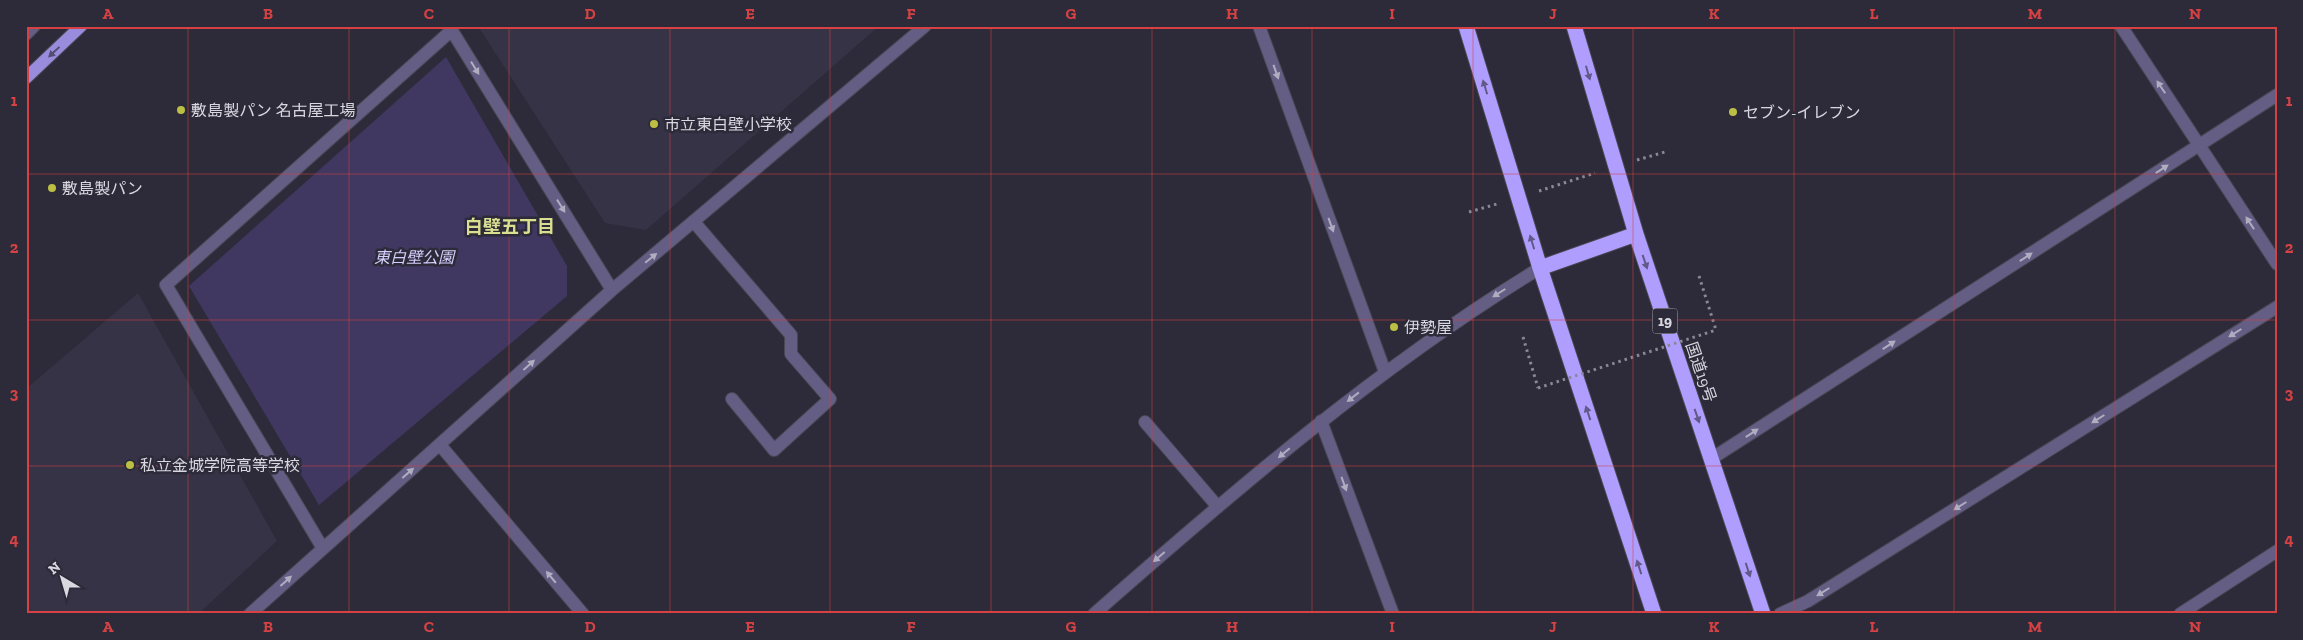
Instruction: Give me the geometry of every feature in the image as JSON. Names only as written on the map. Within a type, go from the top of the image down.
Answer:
[{"type":"highway","points":[[1466,26],[1540,268],[1654,614]]},
{"type":"highway","name":"国道19号","points":[[1574,26],[1636,234],[1762,614]]},
{"type":"highway","points":[[1540,268],[1636,234]]},
{"type":"main road","points":[[26,78],[81,26]]},
{"type":"street","points":[[26,34],[34,26]]},
{"type":"street","points":[[250,614],[322,547],[440,446],[612,290],[925,26]]},
{"type":"street","points":[[1259,26],[1385,372]]},
{"type":"street","points":[[2120,26],[2277,264]]},
{"type":"street","points":[[322,547],[166,285],[451,28],[612,290]]},
{"type":"street","points":[[1711,459],[2277,95]]},
{"type":"street","points":[[694,222],[791,335],[791,354],[830,399],[774,450],[732,399]]},
{"type":"street","points":[[1094,614],[1218,507],[1385,372],[1495,295],[1540,268]]},
{"type":"street","points":[[1780,614],[1808,601],[2277,307]]},
{"type":"street","points":[[1144,422],[1218,507]]},
{"type":"street","points":[[1322,422],[1393,614]]},
{"type":"street","points":[[440,446],[582,614]]},
{"type":"street","points":[[2180,614],[2277,551]]},
{"type":"path","points":[[1469,212],[1665,152]]},
{"type":"path","points":[[1523,337],[1538,388],[1716,330],[1699,276]]},
{"type":"shaded area","name":"市立東白壁小学校","points":[[478,26],[879,26],[646,230],[605,223]]},
{"type":"shaded area","name":"私立金城学院高等学校","points":[[138,293],[277,541],[198,614],[26,614],[26,389]]},
{"type":"green space","name":"東白壁公園","points":[[446,57],[567,266],[567,296],[319,505],[189,286]]},
{"type":"place","name":"敷島製パン 名古屋工場","points":[[181,110]]},
{"type":"place","name":"セブン-イレブン","points":[[1733,112]]},
{"type":"place","name":"市立東白壁小学校","points":[[654,124]]},
{"type":"place","name":"敷島製パン","points":[[52,188]]},
{"type":"place","name":"伊勢屋","points":[[1394,327]]},
{"type":"place","name":"私立金城学院高等学校","points":[[130,465]]},
{"type":"district","name":"白壁五丁目","points":[[510,227]]}]
